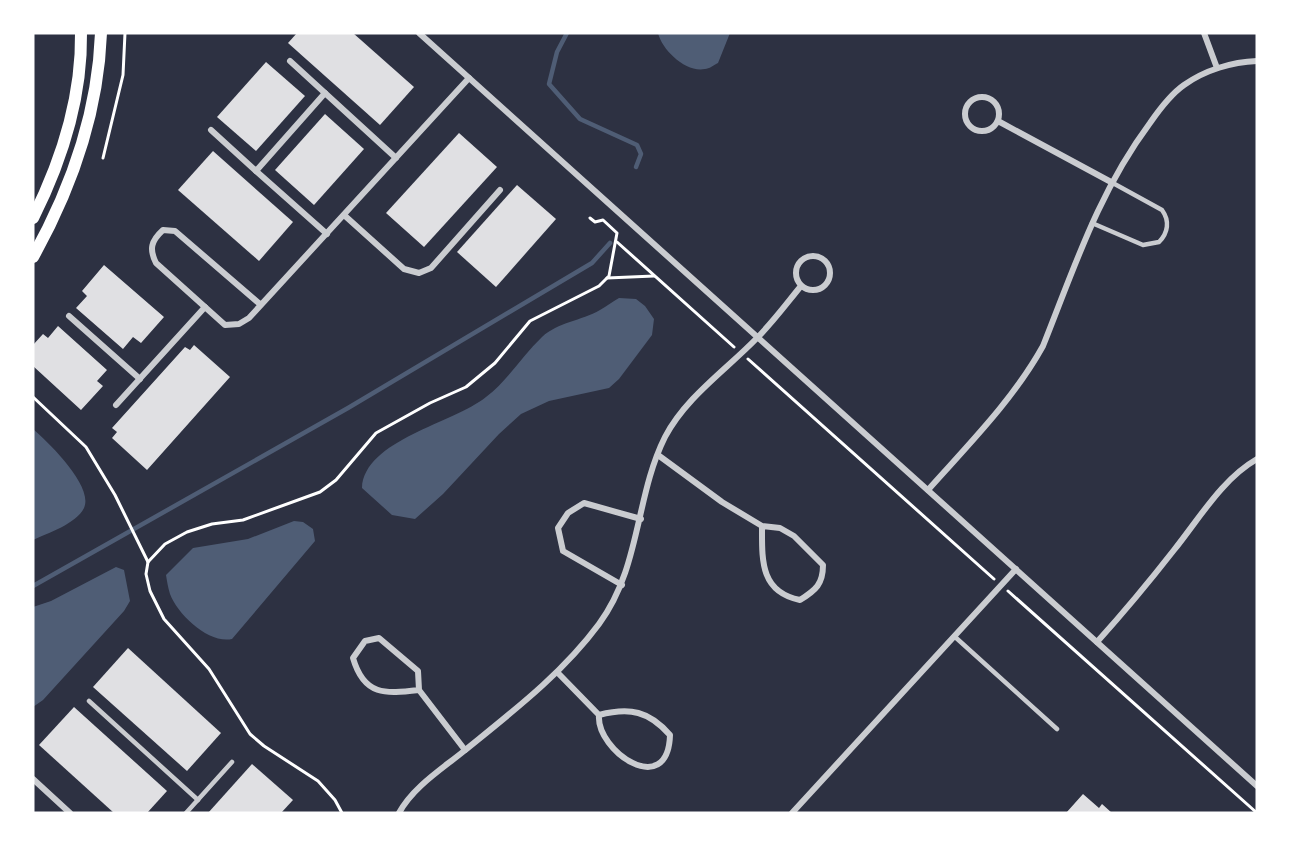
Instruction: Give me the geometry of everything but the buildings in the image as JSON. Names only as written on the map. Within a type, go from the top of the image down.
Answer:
[{"type":"main road","points":[[33,218],[58,160],[72,112],[81,33]]},
{"type":"main road","points":[[33,257],[57,214],[75,170],[88,126],[100,59],[101,33]]},
{"type":"street","points":[[419,33],[1257,786]]},
{"type":"street","points":[[1204,33],[1217,68]]},
{"type":"street","points":[[290,61],[396,158]]},
{"type":"street","points":[[928,490],[1012,395],[1032,366],[1043,346],[1092,223],[1111,182],[1160,109],[1183,85],[1217,68],[1240,62],[1257,61]]},
{"type":"street","points":[[261,305],[175,231],[163,230],[154,238],[151,251],[156,263],[225,325],[239,324],[261,305],[470,78]]},
{"type":"street","points":[[256,171],[325,93]]},
{"type":"street","points":[[978,97],[989,98],[999,110],[998,121],[990,129],[978,131],[968,124],[966,107],[978,97]]},
{"type":"street","points":[[998,121],[1111,182]]},
{"type":"street","points":[[211,130],[327,234]]},
{"type":"street","points":[[344,215],[404,269],[419,273],[431,268],[500,190]]},
{"type":"street","points":[[809,256],[824,261],[830,277],[823,287],[812,291],[801,286],[796,277],[800,262],[809,256]]},
{"type":"street","points":[[399,813],[422,784],[558,673],[601,622],[622,585],[658,455],[666,436],[689,402],[758,337],[801,286]]},
{"type":"street","points":[[116,405],[205,307]]},
{"type":"street","points":[[69,316],[140,379]]},
{"type":"street","points":[[658,455],[722,502],[762,526],[780,528],[794,536],[823,565],[823,579],[814,591],[800,600],[786,597],[775,588],[765,574],[762,526]]},
{"type":"street","points":[[1097,642],[1140,594],[1225,485],[1245,466],[1257,459]]},
{"type":"street","points":[[622,585],[563,551],[558,528],[568,513],[584,503],[641,519]]},
{"type":"street","points":[[792,813],[1016,569]]},
{"type":"street","points":[[419,690],[395,693],[375,691],[358,677],[353,658],[365,641],[379,638],[394,649],[418,671],[419,690],[465,750]]},
{"type":"street","points":[[558,673],[599,715],[600,732],[630,761],[640,767],[651,768],[662,762],[669,750],[670,735],[658,722],[642,712],[630,710],[599,715]]},
{"type":"street","points":[[33,779],[70,813]]},
{"type":"lane","points":[[1092,223],[1143,245],[1159,242],[1166,231],[1167,217],[1162,210],[1111,182]]},
{"type":"lane","points":[[954,636],[1058,729]]},
{"type":"lane","points":[[89,701],[198,800]]},
{"type":"lane","points":[[186,813],[232,762]]},
{"type":"path","points":[[103,158],[123,75],[125,33]]},
{"type":"path","points":[[342,813],[335,800],[318,781],[264,746],[250,734],[209,669],[164,619],[150,591],[146,574],[148,562],[165,544],[187,532],[212,524],[243,520],[320,492],[336,480],[376,433],[430,403],[466,387],[495,363],[530,321],[599,286],[607,278],[617,242],[617,233],[603,220],[595,222],[590,218]]},
{"type":"path","points":[[617,242],[1257,813]]},
{"type":"path","points":[[607,278],[656,276]]},
{"type":"path","points":[[33,397],[86,447],[115,495],[148,562]]},
{"type":"water","points":[[658,33],[730,33],[718,63],[708,68],[698,69],[676,59],[664,46]]},
{"type":"water","points":[[619,298],[636,299],[645,306],[654,319],[652,335],[619,379],[609,388],[549,401],[521,414],[443,494],[415,519],[392,515],[362,488],[367,471],[378,457],[394,445],[486,397],[548,332],[593,314]]},
{"type":"water","points":[[33,429],[68,465],[82,488],[85,499],[84,508],[75,519],[33,540]]},
{"type":"water","points":[[294,521],[303,522],[313,529],[315,541],[232,639],[214,637],[204,632],[180,611],[170,594],[166,575],[193,548],[248,539]]},
{"type":"water","points":[[116,567],[124,570],[130,601],[124,611],[43,700],[33,707],[33,607],[51,601]]},
{"type":"waterway","points":[[567,33],[557,52],[549,84],[580,119],[637,145],[641,154],[636,167]]},
{"type":"waterway","points":[[33,586],[348,408],[592,263],[610,243]]}]
